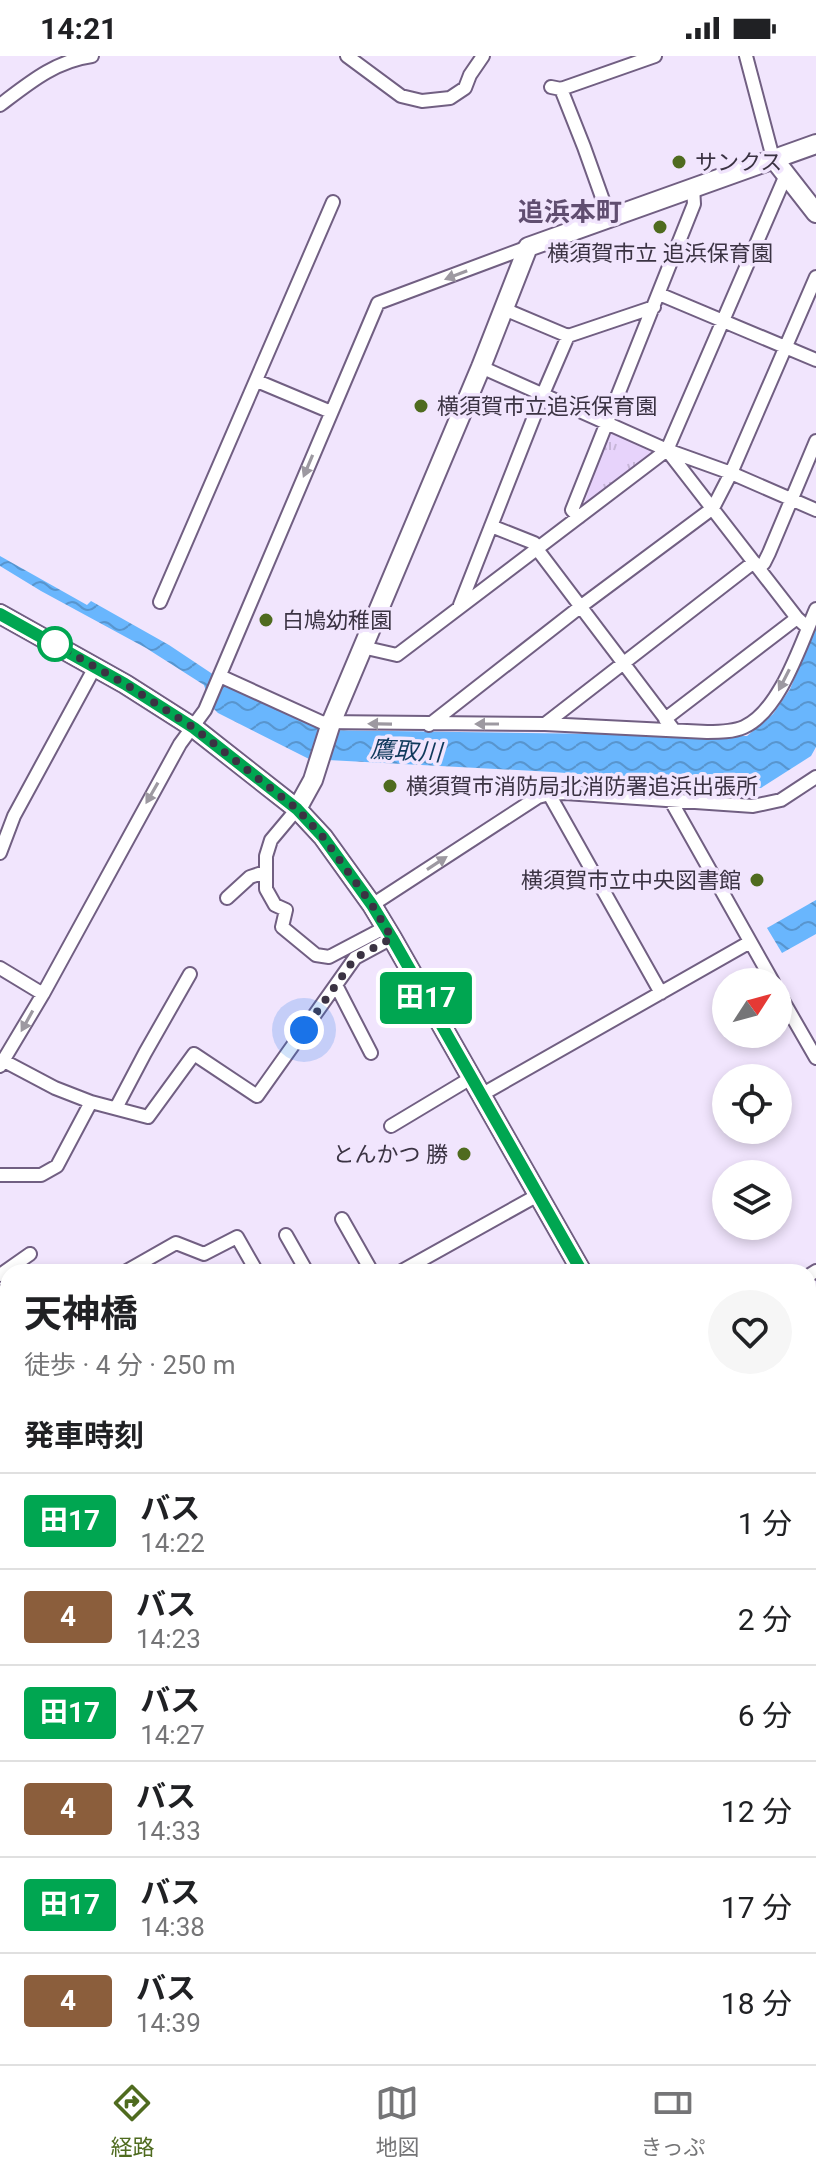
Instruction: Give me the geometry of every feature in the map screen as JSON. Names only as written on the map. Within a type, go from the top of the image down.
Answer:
[{"type":"street","points":[[0,105],[51,68],[92,56]]},
{"type":"street","points":[[347,56],[401,96],[422,101],[450,98],[465,88],[483,56]]},
{"type":"street","points":[[609,217],[556,88],[655,56]]},
{"type":"street","points":[[746,56],[773,158],[816,213]]},
{"type":"street","points":[[389,933],[355,958],[257,1096],[194,1054],[148,1117],[91,1102],[2,1064],[173,757],[205,710],[378,303],[816,144]]},
{"type":"street","points":[[362,647],[397,655],[667,450],[786,175]]},
{"type":"street","points":[[579,517],[572,510],[694,204],[693,187]]},
{"type":"street","points":[[160,602],[333,202]]},
{"type":"street","points":[[389,933],[329,957],[316,955],[282,927],[286,910],[275,905],[266,889],[266,856],[271,840],[297,809],[313,780],[330,725],[481,367],[528,247]]},
{"type":"street","points":[[429,725],[713,508],[816,277]]},
{"type":"street","points":[[659,294],[816,360]]},
{"type":"street","points":[[504,309],[568,336],[654,307]]},
{"type":"street","points":[[460,605],[568,336]]},
{"type":"street","points":[[481,367],[667,450],[731,473],[816,510]]},
{"type":"street","points":[[257,381],[331,412]]},
{"type":"street","points":[[545,724],[756,565],[764,563],[816,441]]},
{"type":"street","points":[[667,450],[797,618],[808,628]]},
{"type":"street","points":[[491,526],[534,543],[674,730]]},
{"type":"street","points":[[220,676],[330,725],[545,724],[728,731],[750,724],[770,704],[779,691],[816,609]]},
{"type":"street","points":[[0,614],[95,667],[194,728],[297,809],[323,837],[389,933],[577,1264]]},
{"type":"street","points":[[665,719],[797,618]]},
{"type":"street","points":[[0,853],[14,816],[95,667]]},
{"type":"street","points":[[372,905],[538,797],[565,793],[753,806],[781,800],[816,777]]},
{"type":"street","points":[[549,794],[661,993]]},
{"type":"street","points":[[671,801],[765,968]]},
{"type":"street","points":[[227,898],[250,877],[265,872]]},
{"type":"street","points":[[391,1126],[661,993],[750,942]]},
{"type":"street","points":[[0,968],[43,994]]},
{"type":"street","points":[[116,1108],[190,974]]},
{"type":"street","points":[[336,985],[371,1053]]},
{"type":"street","points":[[792,1016],[816,1058]]},
{"type":"street","points":[[0,1175],[41,1175],[57,1166],[91,1102]]},
{"type":"street","points":[[414,1264],[538,1195]]},
{"type":"street","points":[[342,1219],[367,1264]]},
{"type":"street","points":[[286,1235],[302,1264]]},
{"type":"street","points":[[139,1264],[176,1243],[204,1254],[237,1237],[252,1264]]},
{"type":"street","points":[[16,1264],[30,1254]]},
{"type":"green space","points":[[607,423],[667,450],[579,517],[586,499]]},
{"type":"water","name":"鷹取川","points":[[0,556],[87,605],[91,601],[169,645],[229,685],[321,730],[747,736],[773,714],[790,689],[816,628],[816,747],[811,756],[761,788],[553,772],[309,759],[218,713],[211,706],[204,685],[146,648],[0,566]]},
{"type":"water","points":[[816,900],[816,934],[782,953],[767,928]]},
{"type":"bus line","name":"田17","points":[[0,614],[125,684],[194,728],[297,809],[323,837],[392,938],[577,1264]]},
{"type":"place","name":"サンクス","points":[[679,162]]},
{"type":"place","name":"横須賀市立 追浜保育園","points":[[660,227]]},
{"type":"place","name":"横須賀市立追浜保育園","points":[[421,406]]},
{"type":"place","name":"白鳩幼稚園","points":[[266,620]]},
{"type":"place","name":"横須賀市消防局北消防署追浜出張所","points":[[390,786]]},
{"type":"place","name":"横須賀市立中央図書館","points":[[757,880]]},
{"type":"place","name":"とんかつ 勝","points":[[464,1154]]},
{"type":"district","name":"追浜本町","points":[[570,212]]},
{"type":"route","points":[[55,644],[194,728],[297,809],[323,837],[372,905],[392,938],[355,958],[304,1030]]}]
